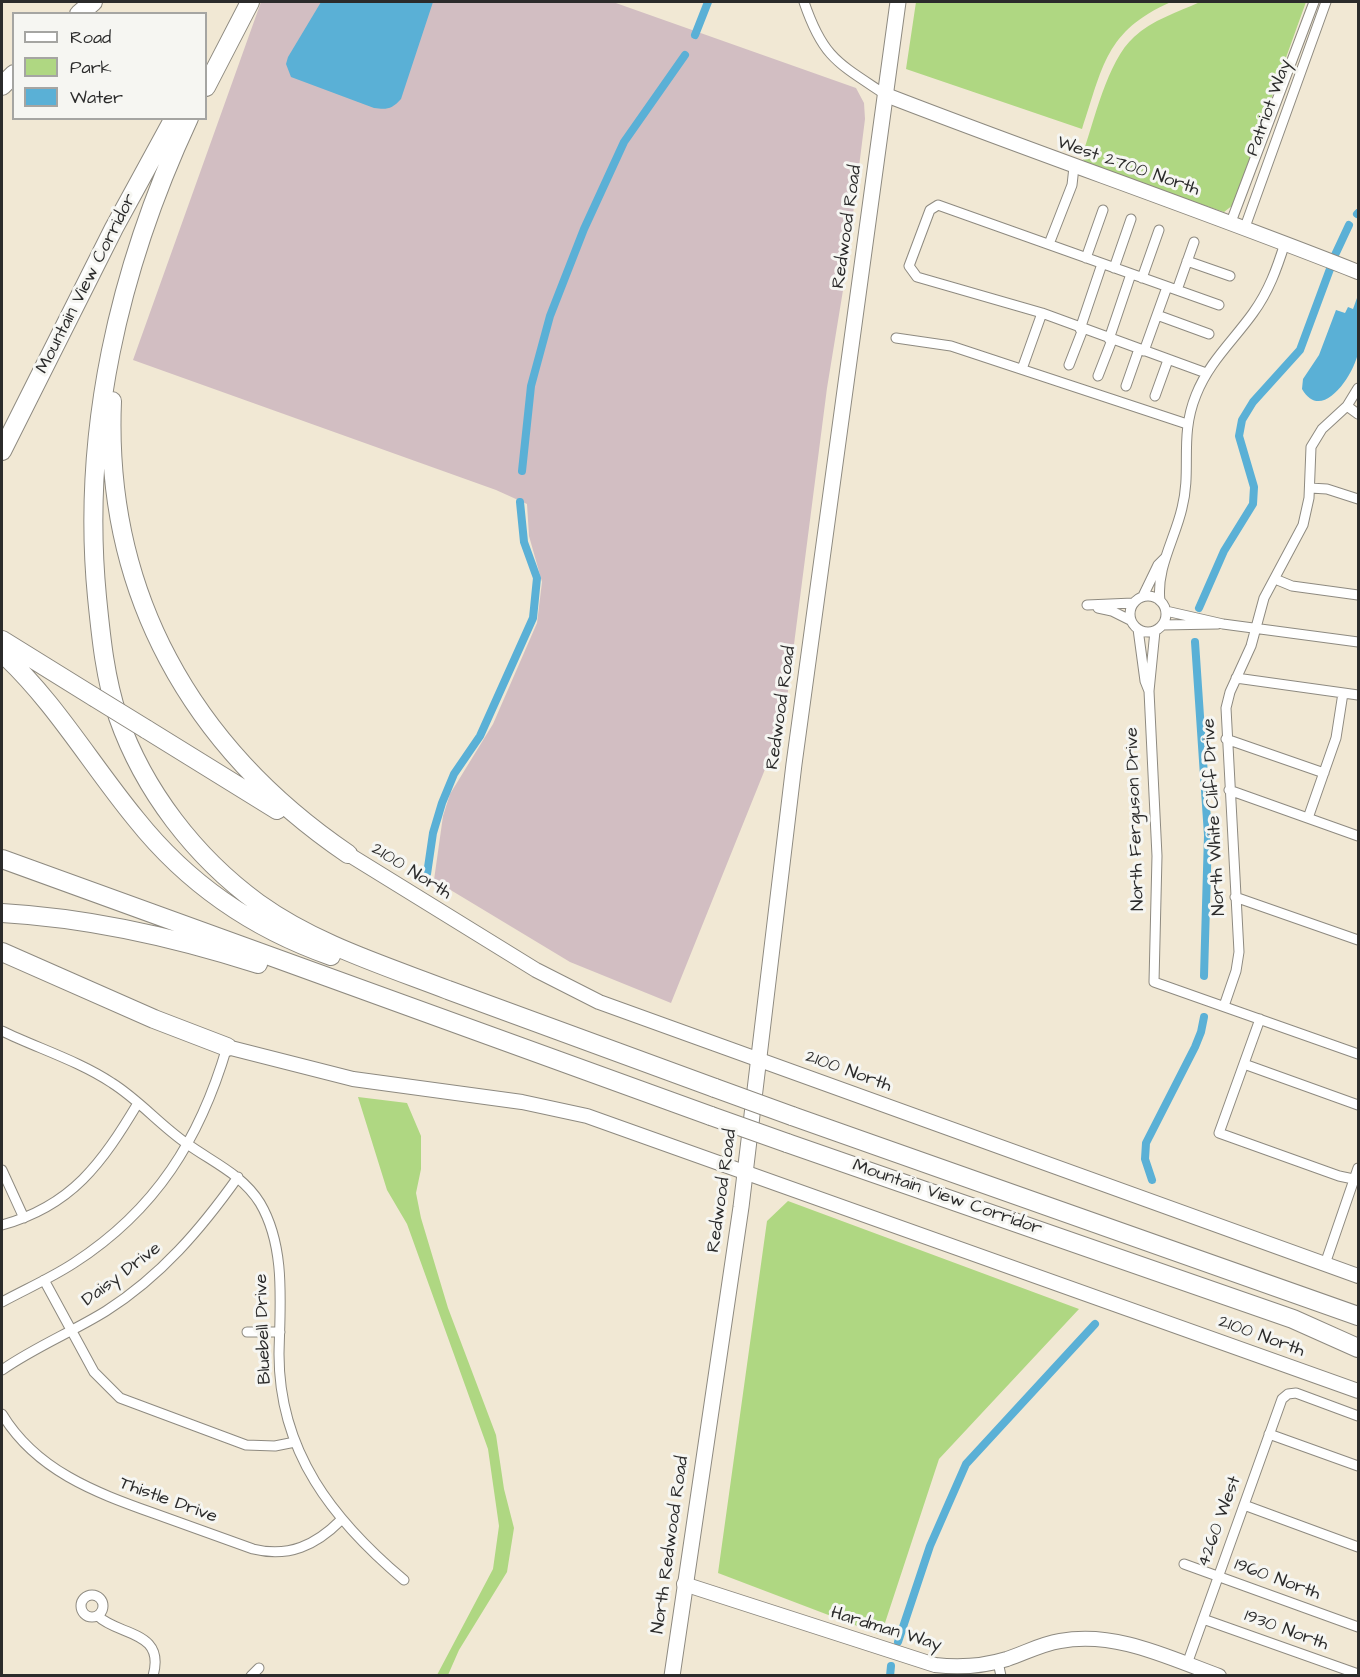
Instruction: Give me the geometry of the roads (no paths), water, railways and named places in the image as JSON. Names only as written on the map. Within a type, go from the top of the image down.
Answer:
[{"type":"highway","points":[[81,12],[93,2]]},
{"type":"highway","points":[[207,63],[245,2]]},
{"type":"highway","points":[[207,85],[250,2]]},
{"type":"highway","name":"Mountain View Corridor","points":[[2,451],[114,228],[173,120]]},
{"type":"highway","points":[[188,120],[160,186],[134,260],[104,384],[95,471],[93,545],[99,618],[109,682],[124,733],[149,783],[176,822],[210,862],[243,891],[278,916],[336,947],[569,1035]]},
{"type":"highway","points":[[134,260],[116,358],[112,443],[119,518],[142,603],[168,662],[215,733],[268,790],[306,824],[348,854]]},
{"type":"highway","points":[[2,640],[348,854]]},
{"type":"highway","points":[[2,653],[55,708],[149,835],[196,881],[231,907],[305,947],[569,1035]]},
{"type":"highway","points":[[2,859],[534,1052]]},
{"type":"highway","points":[[2,913],[97,923],[174,940],[534,1052]]},
{"type":"highway","points":[[2,952],[154,1020],[227,1047]]},
{"type":"highway","name":"Mountain View Corridor","points":[[569,1035],[1359,1316]]},
{"type":"highway","name":"Mountain View Corridor","points":[[534,1052],[787,1143],[1293,1319],[1359,1348]]},
{"type":"main road","name":"Redwood Road","points":[[709,1421],[746,1173],[794,765],[898,2]]},
{"type":"main road","name":"West 2700 North","points":[[886,95],[1074,167],[1245,227],[1359,272]]},
{"type":"main road","name":"2100 North","points":[[348,854],[516,958],[576,991],[623,1011],[1359,1276]]},
{"type":"main road","points":[[227,1047],[352,1079],[522,1102],[569,1111],[746,1173]]},
{"type":"main road","name":"2100 North","points":[[746,1173],[1359,1391]]},
{"type":"main road","name":"North Redwood Road","points":[[672,1676],[709,1421]]},
{"type":"main road","name":"Hardman Way","points":[[684,1584],[926,1664],[999,1669],[1059,1641],[1095,1639],[1130,1644],[1219,1676]]},
{"type":"street","points":[[804,2],[816,33],[834,60],[886,95]]},
{"type":"street","name":"Patriot Way","points":[[1231,222],[1314,2]]},
{"type":"street","name":"Patriot Way","points":[[1245,227],[1326,2]]},
{"type":"street","points":[[1049,244],[1072,185],[1074,167]]},
{"type":"street","points":[[1206,373],[1042,313],[917,277],[909,266],[930,210],[938,205],[1219,305]]},
{"type":"street","points":[[1086,258],[1103,210]]},
{"type":"street","points":[[1114,268],[1131,219]]},
{"type":"street","points":[[1142,278],[1159,230]]},
{"type":"street","points":[[1126,386],[1157,315],[1187,261],[1194,242]]},
{"type":"street","points":[[1285,243],[1268,289],[1253,313],[1206,373],[1187,424],[1186,495],[1179,522],[1165,558],[1159,584],[1160,600],[1166,611],[1223,624],[1359,642]]},
{"type":"street","points":[[1187,261],[1230,276]]},
{"type":"street","points":[[1069,365],[1102,264]]},
{"type":"street","points":[[1098,376],[1131,274]]},
{"type":"street","points":[[1022,369],[1042,313]]},
{"type":"street","points":[[1157,315],[1209,334]]},
{"type":"street","points":[[896,338],[951,346],[1187,424]]},
{"type":"street","points":[[1155,396],[1168,360]]},
{"type":"street","name":"North White Cliff Drive","points":[[1224,1006],[1239,958],[1226,708],[1256,628],[1264,598],[1300,534],[1310,488],[1309,461],[1314,440],[1322,429],[1347,406],[1359,388]]},
{"type":"street","points":[[1347,406],[1359,414]]},
{"type":"street","points":[[1310,488],[1327,489],[1359,499]]},
{"type":"street","points":[[1165,558],[1158,565],[1143,596],[1133,603],[1088,605],[1112,611],[1130,620],[1138,629],[1223,624]]},
{"type":"street","points":[[1275,579],[1292,586],[1359,595]]},
{"type":"street","points":[[1143,596],[1160,600]]},
{"type":"street","points":[[1130,620],[1133,603]]},
{"type":"street","points":[[1159,628],[1166,611]]},
{"type":"street","name":"North Ferguson Drive","points":[[1159,628],[1149,691],[1157,856],[1154,982],[1224,1006]]},
{"type":"street","name":"North Ferguson Drive","points":[[1138,629],[1145,681],[1149,691]]},
{"type":"street","points":[[1236,678],[1359,695]]},
{"type":"street","points":[[1308,818],[1339,728],[1343,693]]},
{"type":"street","points":[[1226,739],[1324,773]]},
{"type":"street","points":[[1229,790],[1359,836]]},
{"type":"street","points":[[1235,897],[1359,940]]},
{"type":"street","points":[[1224,1006],[1359,1054]]},
{"type":"street","points":[[1260,1019],[1219,1133],[1357,1180]]},
{"type":"street","name":"Bluebell Drive","points":[[2,1030],[96,1074],[138,1103],[188,1145],[238,1177],[259,1201],[271,1228],[278,1271],[283,1392],[295,1442],[316,1484],[341,1520],[358,1539],[405,1580]]},
{"type":"street","points":[[2,1302],[87,1255],[129,1220],[162,1183],[188,1145],[214,1088],[227,1047]]},
{"type":"street","points":[[1244,1064],[1359,1105]]},
{"type":"street","points":[[2,1226],[24,1218],[59,1200],[90,1173],[110,1148],[138,1103]]},
{"type":"street","points":[[1325,1264],[1357,1180],[1359,1168]]},
{"type":"street","points":[[2,1170],[24,1218]]},
{"type":"street","name":"Daisy Drive","points":[[2,1370],[123,1299],[169,1261],[210,1216],[238,1177]]},
{"type":"street","points":[[44,1280],[99,1380],[112,1393],[128,1402],[246,1445],[265,1447],[295,1442]]},
{"type":"street","points":[[247,1332],[280,1332]]},
{"type":"street","name":"4260 West","points":[[1187,1664],[1282,1400],[1288,1394],[1300,1395],[1359,1416]]},
{"type":"street","name":"Thistle Drive","points":[[2,1414],[26,1446],[74,1482],[103,1495],[253,1549],[271,1552],[297,1549],[318,1539],[341,1520]]},
{"type":"street","points":[[1269,1434],[1359,1466]]},
{"type":"street","points":[[1244,1505],[1359,1546]]},
{"type":"street","name":"1960 North","points":[[1184,1564],[1359,1626]]},
{"type":"street","points":[[98,1616],[138,1635],[147,1643],[154,1657],[153,1676]]},
{"type":"street","name":"1930 North","points":[[1203,1619],[1359,1674]]},
{"type":"street","points":[[251,1676],[259,1668]]},
{"type":"water","points":[[321,2],[433,2],[401,99],[395,105],[386,109],[374,108],[291,77],[286,64],[288,57]]},
{"type":"water","points":[[1357,298],[1359,332],[1355,362],[1344,383],[1336,392],[1327,399],[1319,401],[1310,398],[1302,389],[1303,379],[1319,355],[1336,310],[1345,313],[1348,307],[1353,309]]},
{"type":"waterway","points":[[695,35],[708,2]]},
{"type":"waterway","points":[[522,471],[531,386],[550,316],[584,229],[624,142],[685,55]]},
{"type":"waterway","points":[[1335,255],[1349,225]]},
{"type":"waterway","points":[[1199,608],[1224,551],[1253,504],[1254,487],[1239,436],[1242,420],[1253,402],[1300,350],[1330,269]]},
{"type":"waterway","points":[[426,881],[433,833],[442,803],[454,774],[480,736],[533,618],[537,578],[524,542],[520,502]]},
{"type":"waterway","points":[[1195,642],[1208,835],[1204,976]]},
{"type":"waterway","points":[[1152,1180],[1145,1159],[1146,1143],[1195,1047],[1204,1017]]},
{"type":"waterway","points":[[898,1642],[930,1546],[966,1464],[1095,1324]]},
{"type":"waterway","points":[[890,1676],[891,1666]]}]
